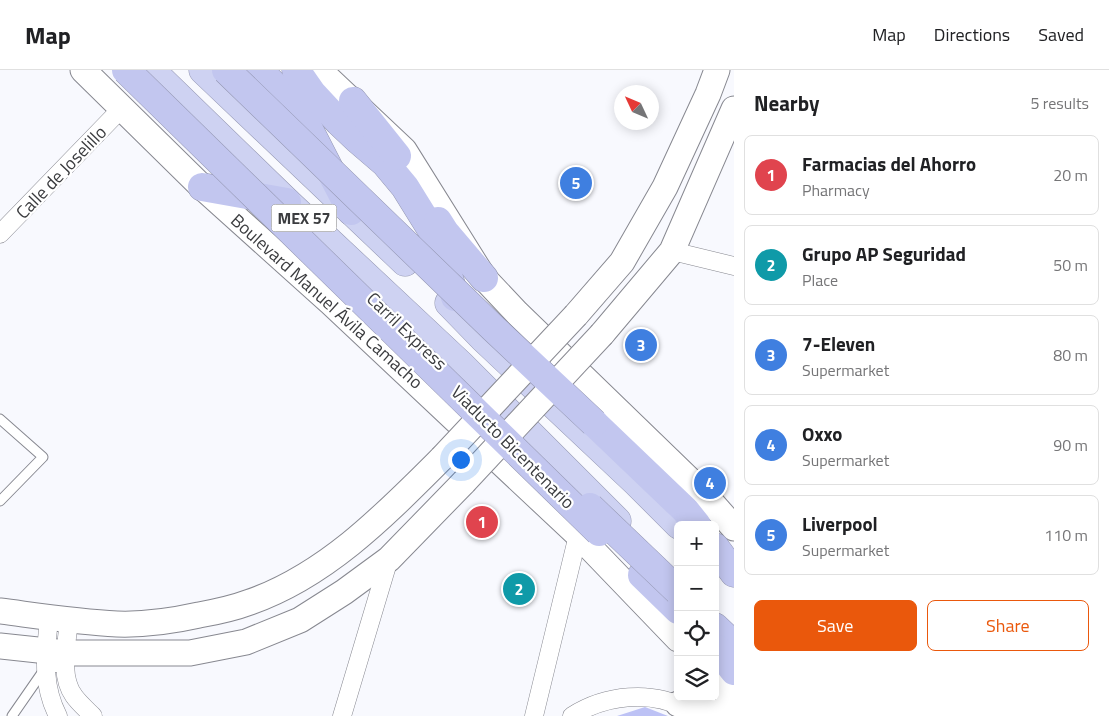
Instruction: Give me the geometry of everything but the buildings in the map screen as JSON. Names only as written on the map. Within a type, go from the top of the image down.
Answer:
[{"type":"highway","name":"Viaducto Bicentenario","points":[[126,70],[588,534],[674,607]]},
{"type":"highway","name":"Carril Express","points":[[138,70],[674,587]]},
{"type":"highway","name":"MEX 57","points":[[151,70],[287,202],[460,364],[674,578]]},
{"type":"highway","name":"MEX 57","points":[[203,70],[460,313],[483,338],[675,521]]},
{"type":"highway","points":[[226,70],[685,510],[694,521]]},
{"type":"highway","points":[[259,70],[300,112],[351,211]]},
{"type":"highway","points":[[284,70],[313,78],[357,139],[385,163],[405,187],[436,237],[460,313]]},
{"type":"highway","points":[[296,70],[313,78],[351,120],[397,156]]},
{"type":"highway","points":[[353,100],[397,156],[445,232],[484,278]]},
{"type":"highway","points":[[202,186],[287,202]]},
{"type":"highway","points":[[719,552],[734,573]]},
{"type":"highway","points":[[719,566],[734,582]]},
{"type":"highway","points":[[719,632],[734,671]]},
{"type":"main road","name":"Boulevard Manuel Ávila Camacho","points":[[83,70],[202,186],[588,534],[674,634]]},
{"type":"main road","points":[[0,611],[116,624],[158,622],[225,610],[250,602],[275,592],[326,562],[380,520],[442,458],[576,315],[622,262],[665,188],[717,70]]},
{"type":"main road","points":[[313,78],[353,100],[404,150],[484,278],[517,313],[704,494],[734,528]]},
{"type":"main road","points":[[0,646],[56,660],[190,653],[246,642],[300,620],[344,592],[389,559],[464,482],[602,334],[672,251],[725,142],[734,109]]},
{"type":"main road","points":[[326,562],[344,592]]},
{"type":"main road","points":[[719,684],[734,701]]},
{"type":"main road","points":[[688,710],[730,716]]},
{"type":"street","name":"Calle de Joselillo","points":[[0,234],[121,109]]},
{"type":"street","points":[[672,251],[734,266]]},
{"type":"street","points":[[534,716],[588,534]]},
{"type":"street","points":[[342,716],[389,559]]},
{"type":"street","points":[[58,716],[46,685],[56,660],[59,618]]},
{"type":"street","points":[[56,660],[66,676],[73,696],[93,716]]},
{"type":"street","points":[[572,716],[593,705],[621,698],[649,698],[688,710]]},
{"type":"lane","points":[[0,419],[43,457],[0,501]]},
{"type":"lane","points":[[12,716],[56,660]]},
{"type":"shaded area","points":[[645,707],[668,716],[617,716]]},
{"type":"place","name":"Liverpool","points":[[576,183]]},
{"type":"place","name":"7-Eleven","points":[[641,345]]},
{"type":"place","name":"Oxxo","points":[[710,483]]},
{"type":"place","name":"Farmacias del Ahorro","points":[[482,522]]},
{"type":"place","name":"Grupo AP Seguridad","points":[[519,589]]}]
